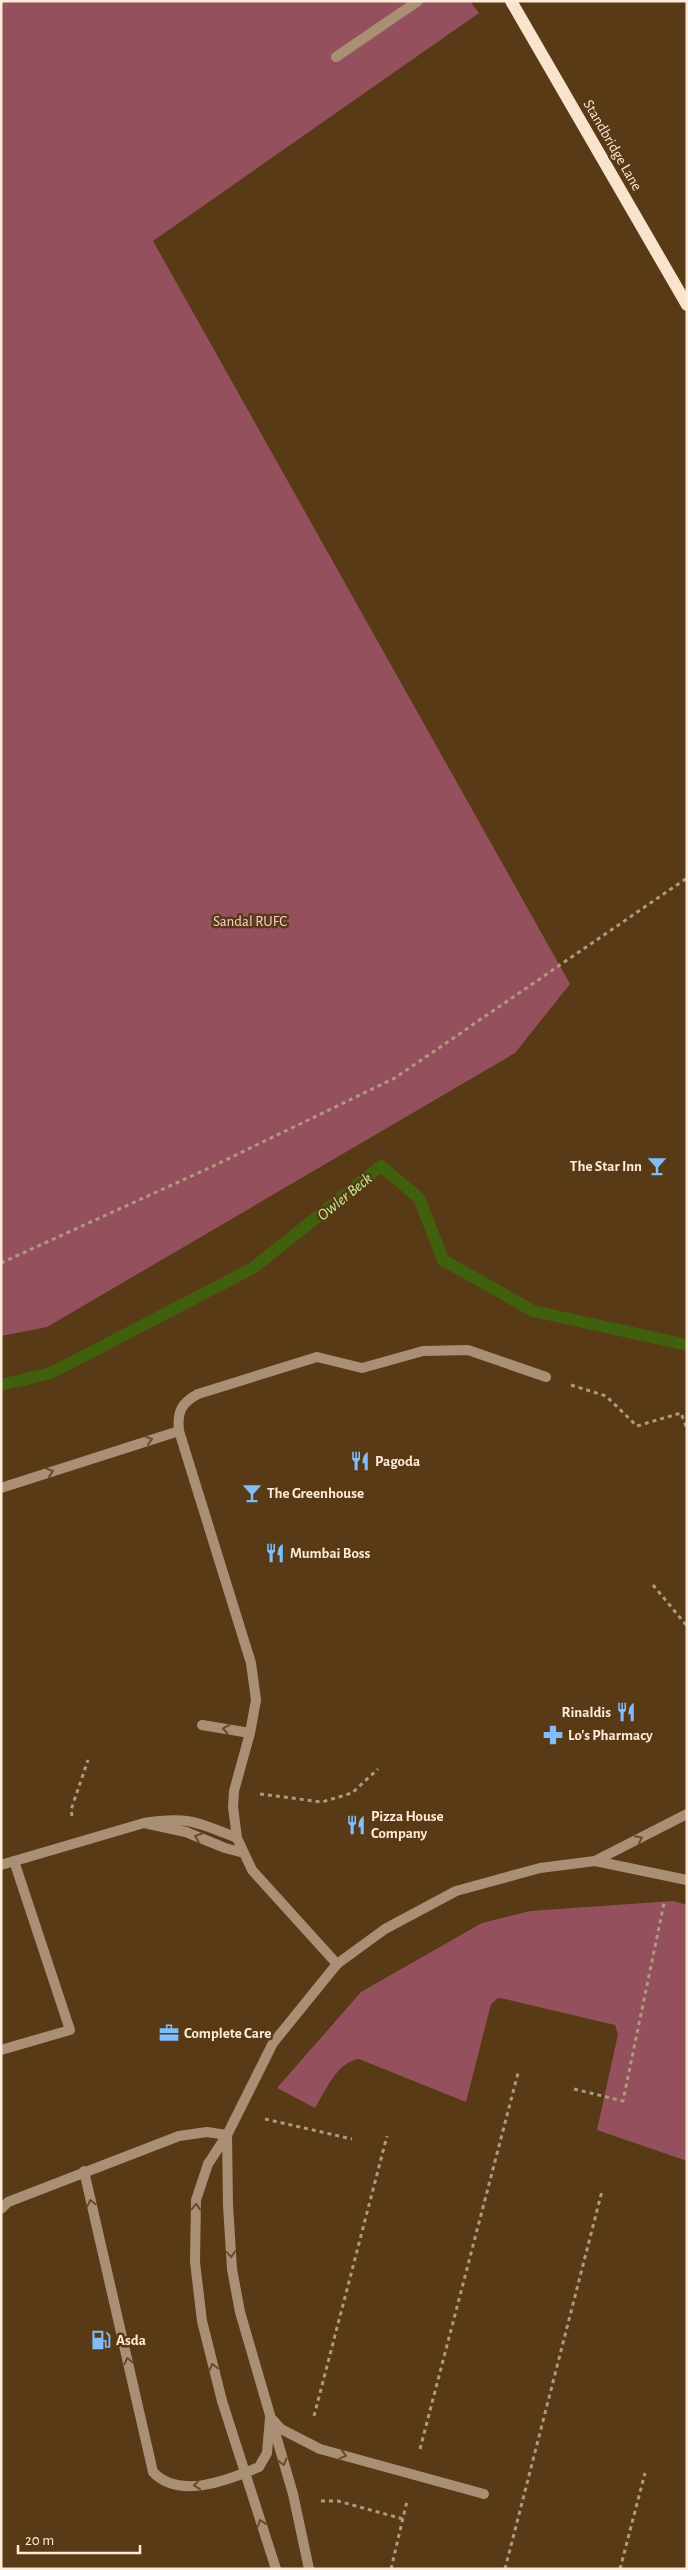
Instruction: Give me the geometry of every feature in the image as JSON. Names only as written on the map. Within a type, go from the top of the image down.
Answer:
[{"type":"main road","name":"Standbridge Lane","points":[[511,1],[687,305]]},
{"type":"street","points":[[336,57],[418,1]]},
{"type":"street","points":[[337,1964],[252,1870],[237,1838],[233,1807],[234,1791],[250,1733],[256,1700],[251,1663],[179,1431],[178,1415],[185,1401],[198,1394],[317,1357],[362,1368],[423,1350],[468,1350],[546,1377]]},
{"type":"street","points":[[3,1488],[179,1431]]},
{"type":"street","points":[[202,1725],[250,1733]]},
{"type":"street","points":[[595,1861],[687,1814]]},
{"type":"street","points":[[1,1864],[144,1823],[172,1819],[190,1821],[237,1838]]},
{"type":"street","points":[[144,1823],[186,1832],[225,1848],[244,1853]]},
{"type":"street","points":[[1,2050],[70,2030],[14,1861]]},
{"type":"street","points":[[276,2569],[244,2473],[202,2321],[195,2262],[196,2200],[208,2164],[227,2135],[273,2043],[337,1964],[384,1929],[456,1891],[540,1868],[595,1861],[687,1880]]},
{"type":"street","points":[[1,2208],[8,2202],[179,2136],[207,2132],[227,2135]]},
{"type":"street","points":[[227,2135],[228,2205],[232,2269],[241,2320],[293,2494],[310,2569]]},
{"type":"street","points":[[84,2172],[153,2472],[167,2483],[199,2486],[259,2467],[267,2453],[270,2418]]},
{"type":"street","points":[[270,2418],[281,2430],[307,2444],[484,2494]]},
{"type":"path","points":[[1,1263],[207,1169],[395,1078],[687,878]]},
{"type":"path","points":[[546,1377],[606,1396],[637,1426],[681,1413],[687,1430]]},
{"type":"path","points":[[653,1585],[687,1626]]},
{"type":"path","points":[[79,1841],[71,1810],[88,1760]]},
{"type":"path","points":[[234,1791],[322,1802],[352,1793],[378,1769]]},
{"type":"path","points":[[574,2089],[623,2101],[649,1966],[670,1876]]},
{"type":"path","points":[[391,2569],[413,2475],[518,2073]]},
{"type":"path","points":[[238,2112],[352,2139]]},
{"type":"path","points":[[307,2444],[387,2136]]},
{"type":"path","points":[[505,2569],[602,2191]]},
{"type":"path","points":[[620,2569],[645,2473]]},
{"type":"path","points":[[317,2501],[338,2502],[403,2519]]},
{"type":"green space","name":"Sandal RUFC","points":[[1,1],[470,1],[479,13],[153,241],[570,984],[515,1053],[47,1327],[1,1336]]},
{"type":"green space","points":[[673,1901],[687,1905],[687,2161],[597,2130],[618,2034],[615,2025],[505,1999],[498,1998],[491,2004],[466,2102],[359,2059],[344,2065],[338,2071],[315,2108],[277,2088],[361,1992],[482,1923],[530,1911]]},
{"type":"waterway","name":"Owler Beck","points":[[1,1385],[51,1373],[253,1268],[381,1166],[419,1198],[443,1260],[533,1311],[687,1345]]},
{"type":"place","name":"The Star Inn","points":[[657,1166]]},
{"type":"place","name":"Pagoda","points":[[360,1461]]},
{"type":"place","name":"The Greenhouse","points":[[252,1493]]},
{"type":"place","name":"Mumbai Boss","points":[[275,1553]]},
{"type":"place","name":"Rinaldis","points":[[626,1712]]},
{"type":"place","name":"Lo's Pharmacy","points":[[553,1735]]},
{"type":"place","name":"Pizza House Company","points":[[356,1825]]},
{"type":"place","name":"Complete Care","points":[[169,2033]]},
{"type":"place","name":"Asda","points":[[101,2340]]}]
